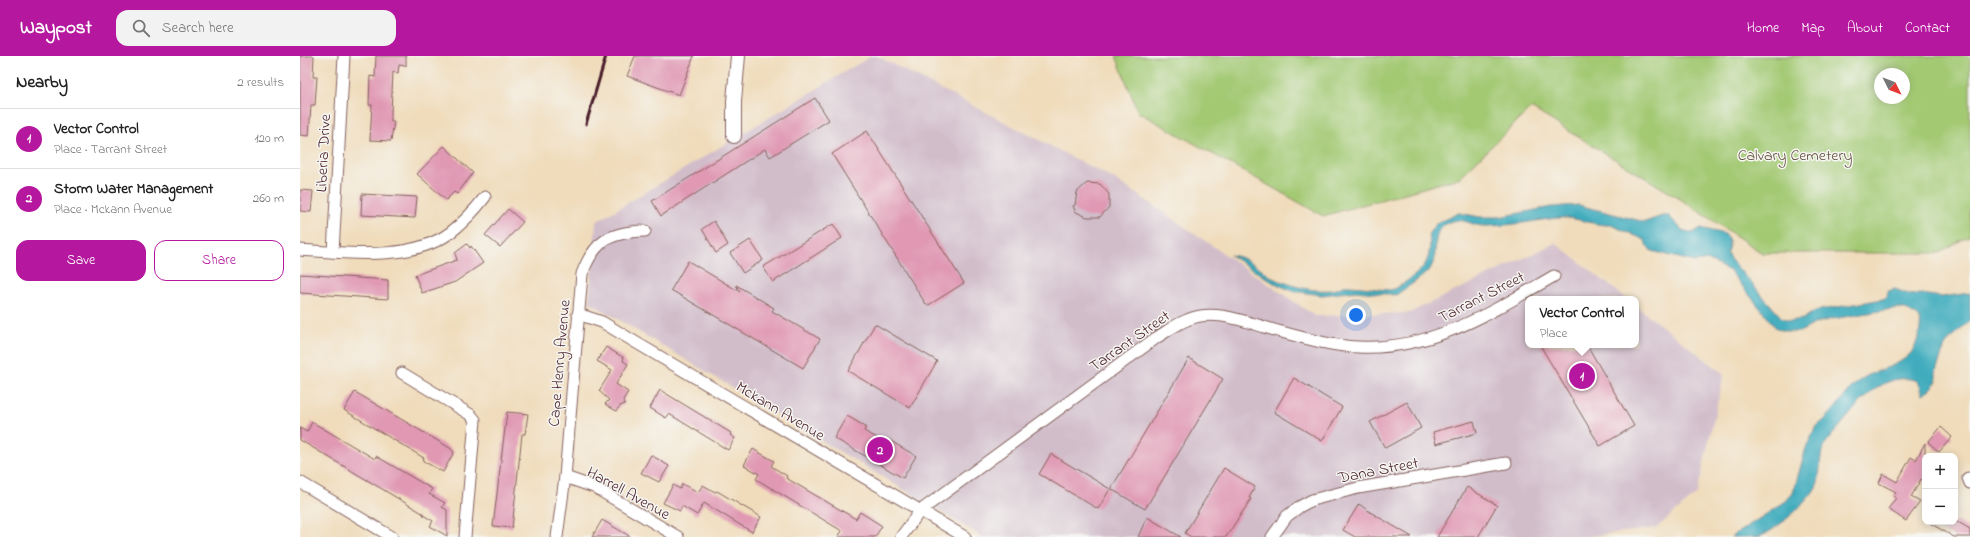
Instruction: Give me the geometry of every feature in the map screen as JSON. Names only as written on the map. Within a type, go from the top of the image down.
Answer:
[{"type":"street","name":"Liberia Drive","points":[[333,252],[344,56]]},
{"type":"street","points":[[734,136],[734,101],[738,56]]},
{"type":"street","points":[[300,250],[391,253],[429,243],[450,233],[466,220],[485,197]]},
{"type":"street","name":"Cape Henry Avenue","points":[[557,537],[565,477],[582,274],[594,249],[605,240],[615,234],[645,231]]},
{"type":"street","name":"Tarrant Street","points":[[901,537],[920,511],[1156,338],[1187,319],[1219,316],[1236,318],[1277,331],[1334,345],[1358,348],[1378,347],[1416,341],[1441,335],[1466,325],[1554,276]]},
{"type":"street","name":"Mckann Avenue","points":[[578,314],[602,322],[965,537]]},
{"type":"street","points":[[402,373],[471,414],[476,425],[465,537]]},
{"type":"street","name":"Dana Street","points":[[1272,537],[1287,516],[1312,500],[1358,488],[1506,463]]},
{"type":"street","name":"Harrell Avenue","points":[[565,477],[594,487],[678,537]]},
{"type":"street","points":[[300,482],[392,537]]},
{"type":"shaded area","points":[[871,56],[877,56],[1116,180],[1315,316],[1409,313],[1555,243],[1623,296],[1525,296],[1525,348],[1639,348],[1639,308],[1724,374],[1697,494],[1656,528],[1583,537],[983,537],[589,302],[596,222]]},
{"type":"green space","name":"Calvary Cemetery","points":[[1116,56],[1970,56],[1970,235],[1939,253],[1762,253],[1680,199],[1531,108],[1459,178],[1323,216],[1138,112]]},
{"type":"water","points":[[1578,205],[1645,222],[1662,216],[1669,216],[1682,230],[1693,233],[1701,228],[1725,234],[1729,240],[1727,252],[1730,259],[1782,318],[1790,321],[1803,319],[1815,311],[1883,299],[1887,297],[1888,291],[1895,289],[1911,295],[1922,294],[1941,297],[1970,293],[1970,321],[1950,339],[1944,349],[1937,370],[1937,381],[1930,389],[1923,394],[1918,381],[1906,379],[1895,380],[1874,390],[1856,407],[1824,446],[1821,454],[1819,478],[1815,489],[1794,513],[1768,533],[1761,536],[1731,537],[1786,501],[1793,493],[1806,448],[1816,426],[1826,418],[1860,380],[1899,362],[1911,353],[1918,336],[1920,318],[1905,309],[1898,308],[1832,319],[1816,323],[1800,332],[1789,332],[1777,329],[1730,271],[1707,260],[1695,262],[1652,251],[1647,247],[1645,240],[1611,225],[1567,218],[1554,218],[1492,226],[1480,226],[1460,220],[1450,222],[1444,225],[1438,233],[1436,239],[1435,256],[1431,267],[1420,278],[1396,295],[1356,291],[1322,295],[1293,291],[1274,283],[1230,255],[1245,259],[1273,278],[1305,288],[1333,290],[1346,286],[1391,290],[1404,283],[1418,273],[1422,268],[1428,257],[1430,242],[1429,233],[1437,223],[1459,213],[1480,217],[1499,217],[1551,207]]},
{"type":"building","points":[[300,56],[314,56],[313,77],[317,77],[315,105],[311,105],[309,136],[300,135]]},
{"type":"building","points":[[376,56],[406,56],[406,66],[399,65],[398,73],[393,72],[391,121],[394,121],[391,141],[370,140],[372,105],[369,105],[370,76],[375,77]]},
{"type":"building","points":[[635,56],[694,56],[679,95],[627,76]]},
{"type":"building","points":[[815,98],[829,120],[770,157],[765,149],[661,216],[652,201]]},
{"type":"building","points":[[867,131],[964,283],[927,306],[832,154]]},
{"type":"building","points":[[444,146],[473,173],[457,194],[454,192],[446,200],[417,174]]},
{"type":"building","points":[[1087,183],[1100,184],[1109,194],[1109,207],[1100,217],[1087,217],[1076,212],[1073,206],[1075,205],[1077,192]]},
{"type":"building","points":[[300,190],[313,191],[311,212],[300,211]]},
{"type":"building","points":[[362,194],[417,197],[415,218],[361,215]]},
{"type":"building","points":[[508,209],[523,222],[500,247],[485,235]]},
{"type":"building","points":[[714,221],[728,245],[716,253],[702,229]]},
{"type":"building","points":[[833,224],[842,238],[773,282],[763,267]]},
{"type":"building","points":[[750,240],[763,260],[743,273],[730,253]]},
{"type":"building","points":[[467,244],[470,248],[471,246],[483,263],[455,282],[422,293],[415,275],[457,260],[455,253]]},
{"type":"building","points":[[688,261],[740,292],[736,285],[774,308],[772,311],[820,339],[803,368],[671,290]]},
{"type":"building","points":[[300,274],[388,280],[388,299],[300,293]]},
{"type":"building","points":[[875,324],[937,361],[910,408],[848,371]]},
{"type":"building","points":[[606,347],[624,358],[623,361],[628,364],[616,384],[628,392],[623,400],[625,404],[620,406],[616,411],[605,404],[609,400],[599,391],[612,370],[597,361]]},
{"type":"building","points":[[1542,348],[1589,348],[1634,426],[1600,446]]},
{"type":"building","points":[[1189,358],[1223,379],[1145,509],[1111,489]]},
{"type":"building","points":[[1294,378],[1342,407],[1322,441],[1274,412]]},
{"type":"building","points":[[660,390],[731,433],[730,435],[735,438],[728,450],[669,414],[666,418],[650,408]]},
{"type":"building","points":[[355,392],[450,448],[454,452],[443,472],[423,461],[424,458],[344,410]]},
{"type":"building","points":[[1407,402],[1421,428],[1385,448],[1370,422]]},
{"type":"building","points":[[507,412],[528,414],[525,434],[522,434],[512,528],[493,526]]},
{"type":"building","points":[[847,416],[866,427],[864,431],[887,443],[889,440],[916,456],[903,478],[834,438]]},
{"type":"building","points":[[1474,421],[1477,433],[1436,444],[1433,432]]},
{"type":"building","points":[[312,422],[375,459],[376,456],[432,489],[429,494],[445,503],[442,507],[447,510],[447,536],[430,526],[433,521],[423,515],[424,514],[300,440],[300,428],[307,432]]},
{"type":"building","points":[[1941,427],[1952,437],[1939,452],[1928,442]]},
{"type":"building","points":[[1925,443],[1925,453],[1922,453],[1922,480],[1921,479],[1911,497],[1920,502],[1906,521],[1888,509],[1896,498],[1893,496],[1896,492],[1879,483],[1883,474],[1897,482],[1911,457],[1916,460]]},
{"type":"building","points":[[753,449],[774,461],[771,466],[787,476],[786,478],[856,519],[860,512],[882,526],[875,537],[838,537],[842,531],[756,479],[759,474],[744,465]]},
{"type":"building","points":[[1051,454],[1110,489],[1098,509],[1039,474]]},
{"type":"building","points":[[651,455],[669,466],[659,482],[641,473]]},
{"type":"building","points":[[1224,468],[1255,487],[1249,498],[1251,499],[1226,537],[1191,537],[1185,533]]},
{"type":"building","points":[[682,484],[698,492],[703,485],[715,492],[717,491],[761,517],[752,532],[704,503],[697,515],[682,506],[680,511],[663,503],[673,485],[680,489]]},
{"type":"building","points":[[1467,487],[1497,505],[1478,537],[1437,537]]},
{"type":"building","points":[[1359,504],[1412,537],[1355,537],[1343,530]]},
{"type":"building","points":[[1147,517],[1181,537],[1138,537]]},
{"type":"building","points":[[602,520],[631,537],[592,537]]},
{"type":"building","points":[[1958,522],[1970,529],[1970,537],[1954,537],[1933,525],[1958,525]]},
{"type":"railway","points":[[586,124],[606,56]]},
{"type":"place","name":"Vector Control","points":[[1582,376]]},
{"type":"place","name":"Storm Water Management","points":[[880,450]]}]
